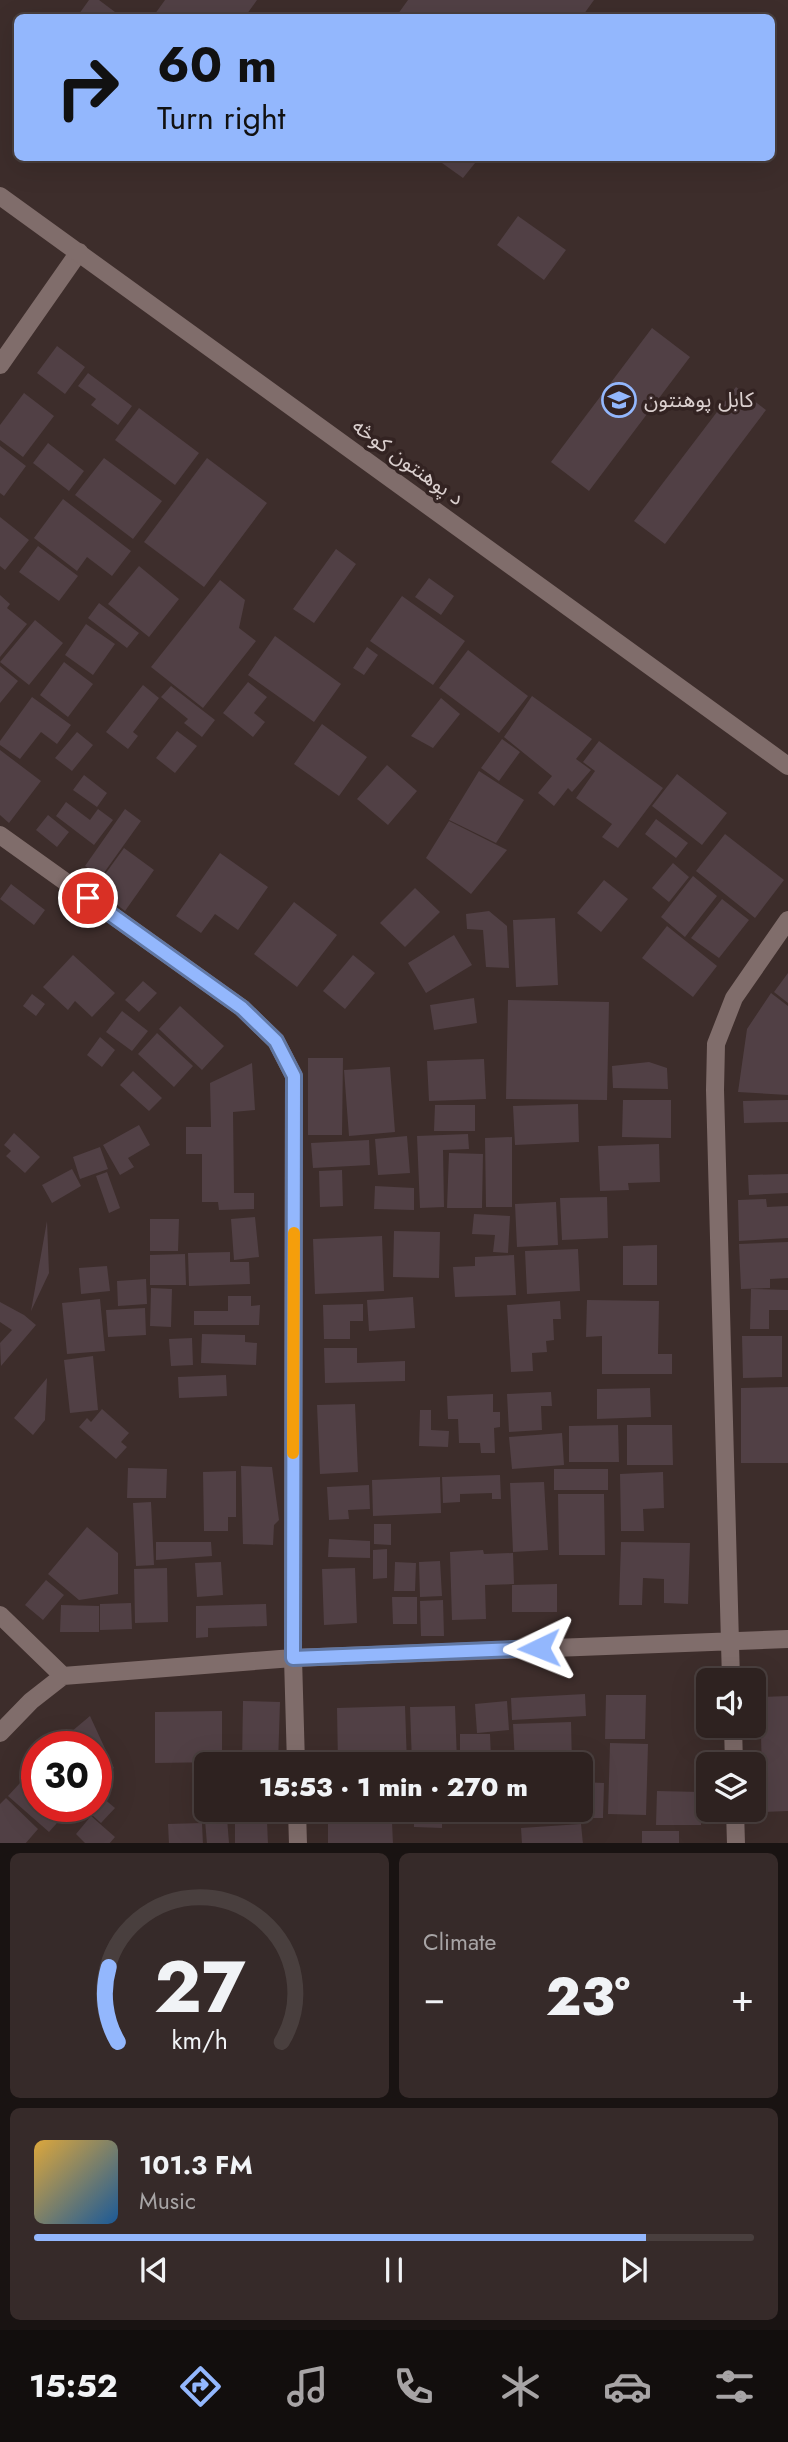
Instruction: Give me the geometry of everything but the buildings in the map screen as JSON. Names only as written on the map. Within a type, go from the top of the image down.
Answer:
[{"type":"street","name":"د پوهنتون کوڅه","points":[[0,196],[788,765]]},
{"type":"street","points":[[0,365],[79,252]]},
{"type":"street","points":[[0,835],[242,1008],[276,1041],[294,1076],[293,1658],[296,1752]]},
{"type":"street","points":[[731,1668],[716,1044],[734,998],[788,920]]},
{"type":"street","points":[[0,1615],[63,1676]]},
{"type":"street","points":[[0,1733],[31,1702],[63,1676],[293,1658],[788,1639]]},
{"type":"street","points":[[297,1822],[298,1843]]},
{"type":"street","points":[[735,1822],[736,1843]]},
{"type":"slow traffic","points":[[293,1453],[294,1233]]},
{"type":"place","name":"کابل پوهنتون","points":[[619,400]]},
{"type":"route","points":[[88,898],[242,1008],[276,1041],[294,1076],[293,1658],[539,1648]]}]
